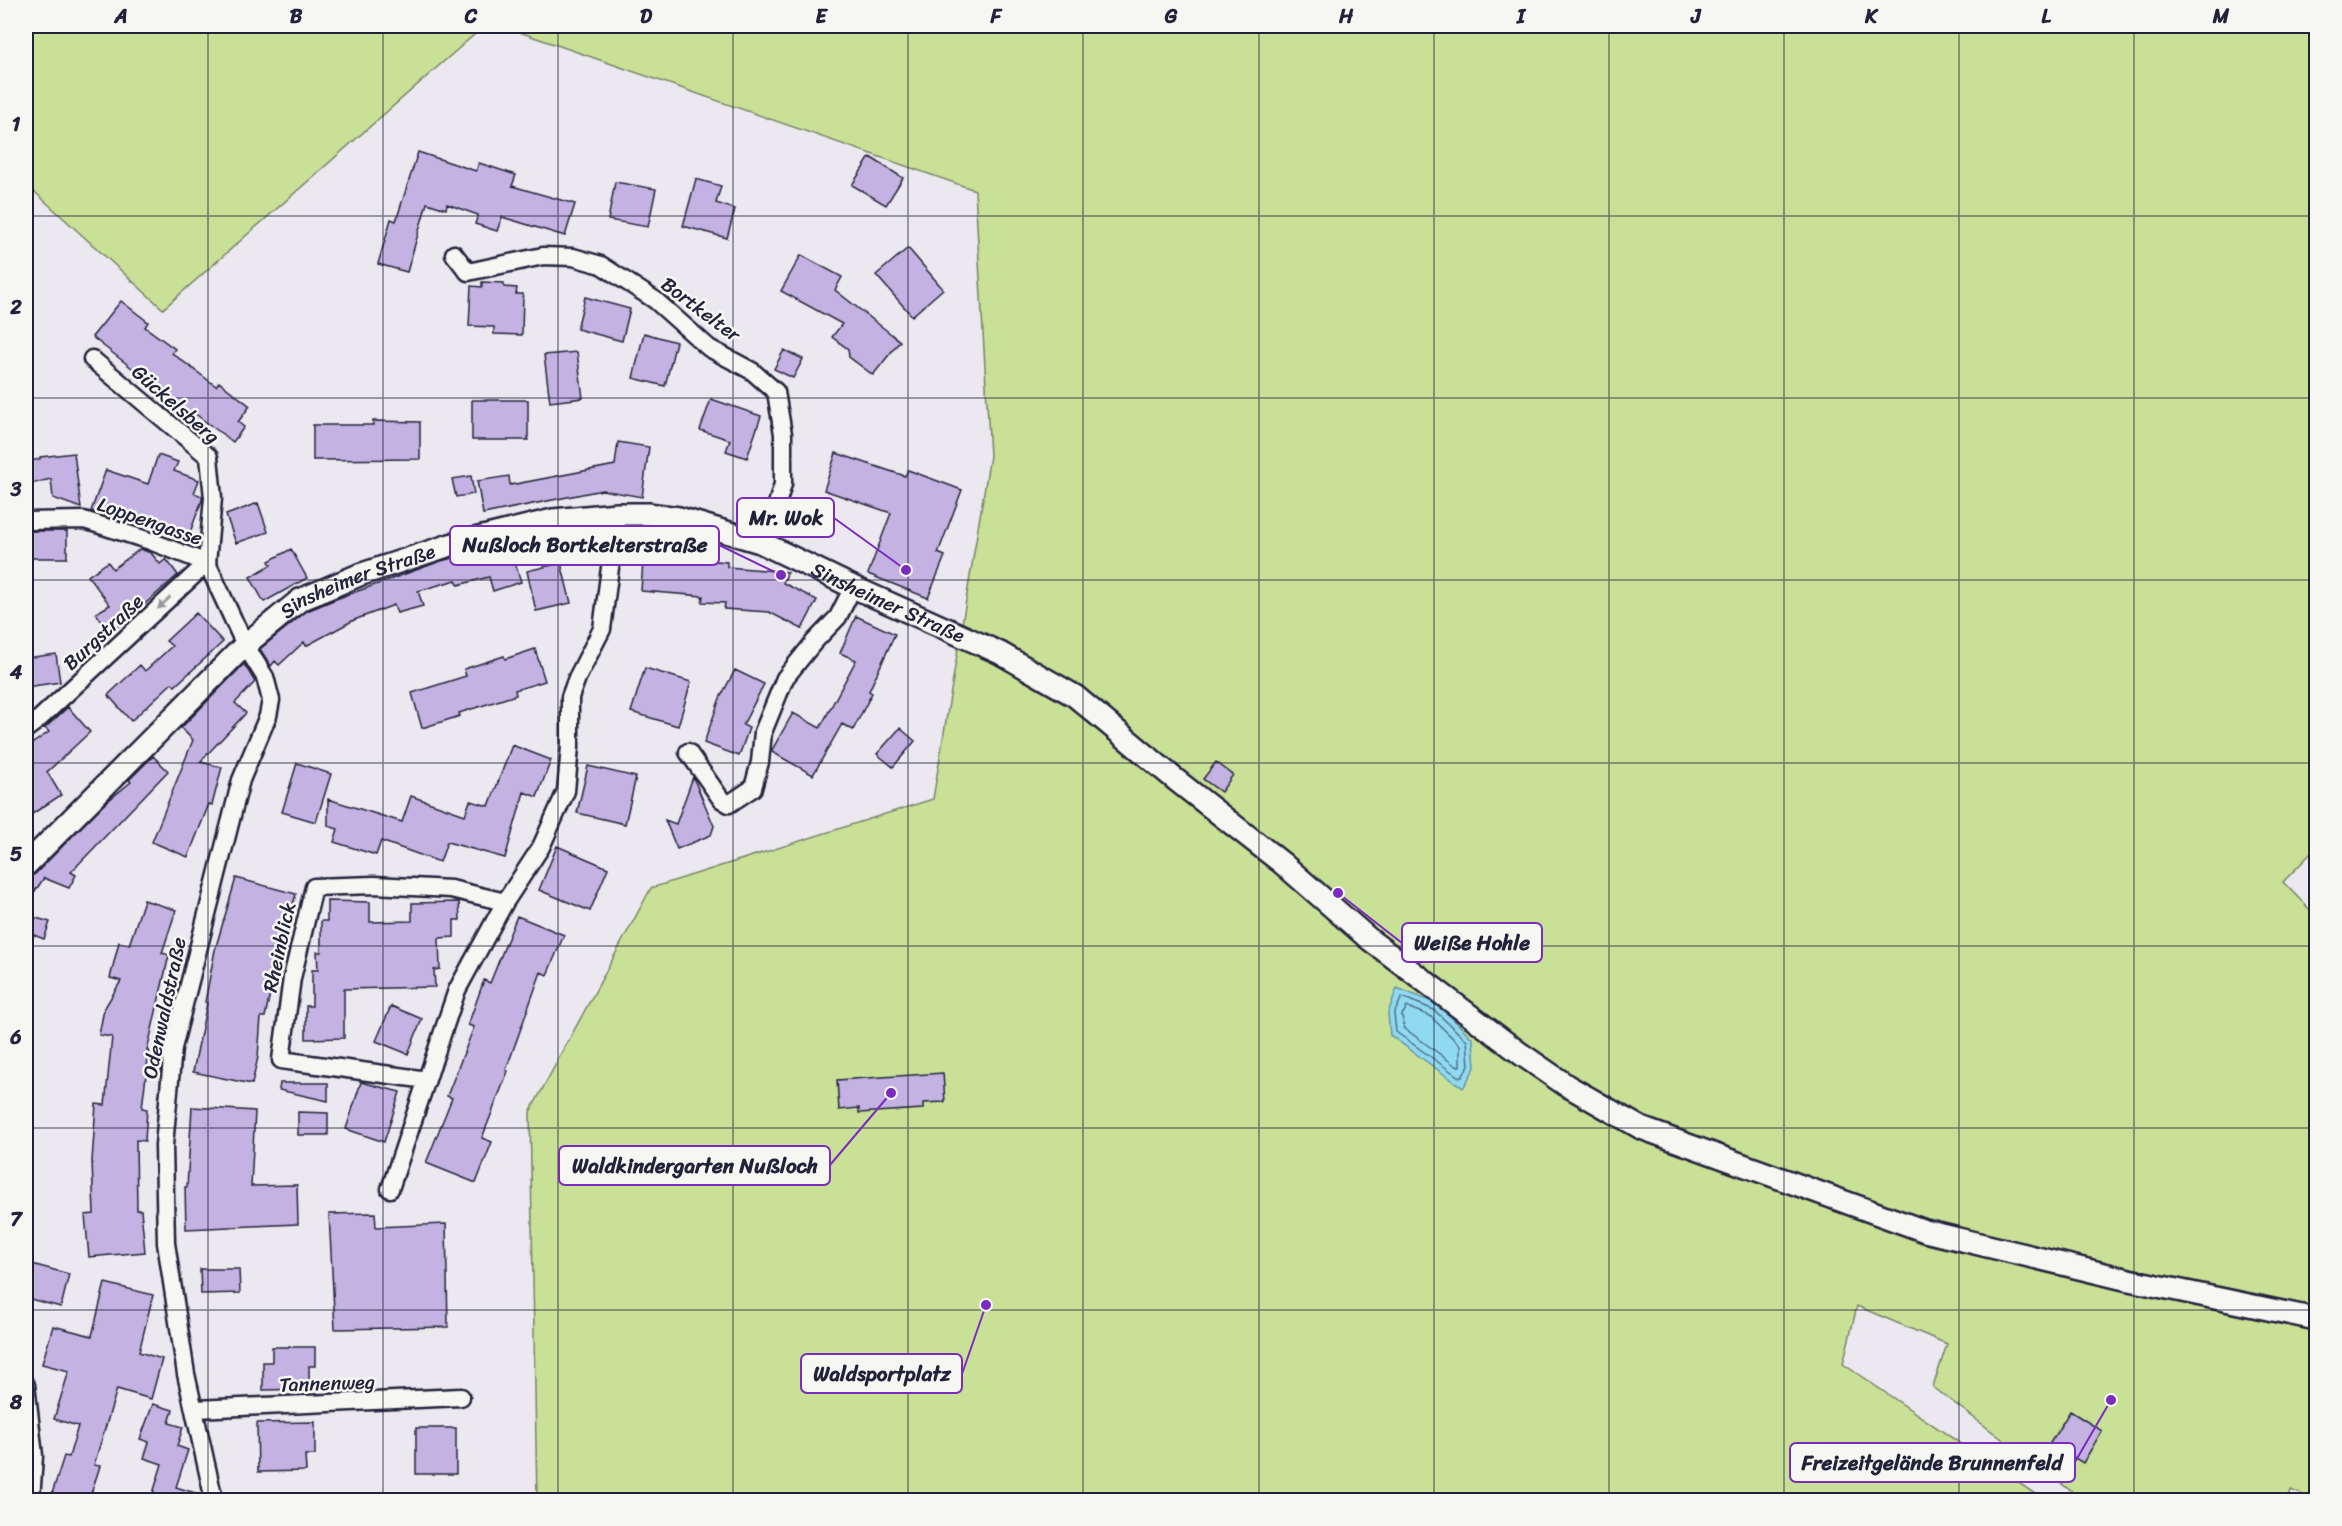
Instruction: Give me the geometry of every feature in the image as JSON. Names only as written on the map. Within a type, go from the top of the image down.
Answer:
[{"type":"street","name":"Bortkelter","points":[[454,254],[468,272],[543,256],[573,257],[601,266],[655,300],[709,348],[752,371],[776,392],[783,434],[783,484],[773,517],[760,542]]},
{"type":"street","name":"Gückelsberg","points":[[92,359],[209,457],[213,498],[207,563]]},
{"type":"street","name":"Sinsheimer Straße","points":[[26,865],[245,645],[300,600],[359,574],[450,545],[553,520],[617,514],[648,514],[679,518],[760,542],[852,587],[1000,653],[1075,696],[1176,780],[1282,863],[1370,939],[1530,1060],[1566,1085],[1641,1128],[1925,1231],[2128,1280],[2316,1318]]},
{"type":"street","points":[[390,1189],[457,990],[505,902],[541,847],[566,791],[570,747],[570,697],[602,629],[617,514]]},
{"type":"street","name":"Loppengasse","points":[[26,521],[84,520],[150,541],[207,563],[245,645]]},
{"type":"street","name":"Burgstraße","points":[[26,729],[207,563]]},
{"type":"street","points":[[688,752],[722,799],[729,804],[753,788],[760,762],[763,732],[785,678],[838,617],[852,587]]},
{"type":"street","name":"Odenwaldstraße","points":[[214,1500],[186,1374],[166,1243],[164,1145],[173,1047],[241,780],[268,716],[271,700],[265,677],[245,645]]},
{"type":"street","name":"Rheinblick","points":[[427,1080],[280,1060],[292,978],[314,887],[374,885],[451,889],[505,902]]},
{"type":"street","points":[[26,1385],[34,1456],[31,1500]]},
{"type":"street","name":"Tannenweg","points":[[195,1409],[461,1397]]},
{"type":"green space","points":[[26,26],[484,26],[163,309],[26,184]]},
{"type":"green space","points":[[502,26],[2316,26],[2316,848],[2283,882],[2316,916],[2316,1478],[2310,1498],[2291,1490],[2288,1500],[2083,1500],[1933,1387],[1947,1344],[1857,1306],[1843,1364],[2044,1500],[537,1500],[530,1112],[651,888],[933,799],[990,456],[975,190]]},
{"type":"water","points":[[1397,988],[1438,1004],[1473,1039],[1475,1067],[1463,1088],[1390,1035],[1388,1013]]},
{"type":"building","points":[[418,152],[476,171],[479,163],[516,175],[512,186],[575,204],[565,236],[502,217],[497,231],[475,224],[478,215],[447,204],[446,209],[427,203],[407,272],[378,264],[391,219],[396,221]]},
{"type":"building","points":[[870,157],[903,178],[886,205],[852,185]]},
{"type":"building","points":[[696,179],[721,186],[716,203],[735,209],[727,238],[683,226]]},
{"type":"building","points":[[615,182],[656,189],[648,227],[608,220]]},
{"type":"building","points":[[908,248],[943,289],[912,316],[876,275]]},
{"type":"building","points":[[801,255],[842,277],[835,290],[900,341],[873,375],[849,357],[848,349],[832,337],[842,324],[781,291]]},
{"type":"building","points":[[482,282],[504,283],[504,287],[517,288],[516,294],[523,294],[522,335],[494,334],[494,327],[469,326],[471,286],[482,287]]},
{"type":"building","points":[[585,297],[630,309],[622,341],[577,329]]},
{"type":"building","points":[[121,301],[148,322],[145,327],[175,349],[172,353],[216,386],[219,382],[250,406],[238,422],[244,427],[233,442],[194,413],[190,419],[147,385],[150,382],[92,337]]},
{"type":"building","points":[[644,333],[676,342],[665,386],[633,378]]},
{"type":"building","points":[[784,350],[803,359],[793,378],[774,369]]},
{"type":"building","points":[[577,352],[583,398],[550,402],[544,355]]},
{"type":"building","points":[[711,399],[761,416],[747,458],[726,451],[730,440],[700,430]]},
{"type":"building","points":[[472,400],[528,400],[528,440],[472,440]]},
{"type":"building","points":[[373,421],[420,422],[420,459],[313,460],[313,425],[373,425]]},
{"type":"building","points":[[618,442],[649,447],[642,497],[602,490],[483,514],[477,481],[509,476],[510,485],[615,465]]},
{"type":"building","points":[[74,453],[81,508],[53,498],[51,479],[26,485],[26,462],[40,459],[40,457]]},
{"type":"building","points":[[836,453],[905,476],[908,470],[962,490],[938,553],[945,556],[928,598],[868,574],[891,513],[824,490]]},
{"type":"building","points":[[158,455],[178,462],[174,471],[199,480],[194,493],[202,496],[202,500],[189,535],[117,507],[129,523],[91,511],[106,470],[148,484]]},
{"type":"building","points":[[471,476],[474,494],[456,497],[452,479]]},
{"type":"building","points":[[258,503],[268,532],[236,543],[226,515]]},
{"type":"building","points":[[26,531],[67,531],[67,558],[26,558]]},
{"type":"building","points":[[509,544],[521,582],[493,591],[489,577],[458,585],[456,580],[418,591],[423,606],[397,613],[394,605],[354,620],[306,646],[304,642],[279,665],[275,661],[271,666],[260,649],[307,611],[441,561]]},
{"type":"building","points":[[644,545],[687,548],[687,552],[706,554],[705,560],[727,562],[727,567],[788,572],[783,583],[817,600],[802,629],[769,612],[724,609],[725,603],[702,602],[703,596],[641,591]]},
{"type":"building","points":[[140,549],[151,553],[160,564],[166,559],[178,575],[133,617],[108,632],[96,613],[110,605],[88,576],[108,562],[113,569]]},
{"type":"building","points":[[291,549],[307,578],[264,602],[250,577],[271,565],[269,561]]},
{"type":"building","points":[[561,563],[571,603],[536,611],[527,571]]},
{"type":"building","points":[[196,613],[223,642],[175,686],[172,683],[131,721],[108,695],[140,665],[145,671],[172,646],[166,641]]},
{"type":"building","points":[[856,616],[895,634],[869,691],[872,693],[853,730],[842,724],[813,775],[772,750],[793,713],[820,728],[856,660],[840,653]]},
{"type":"building","points":[[535,649],[545,681],[515,690],[516,695],[459,713],[460,716],[422,728],[412,693],[466,676],[464,669]]},
{"type":"building","points":[[56,654],[60,682],[26,687],[26,658]]},
{"type":"building","points":[[244,664],[255,682],[235,703],[246,713],[200,762],[222,767],[212,805],[209,804],[188,857],[152,842],[193,740],[181,728]]},
{"type":"building","points":[[645,668],[691,682],[678,726],[631,712]]},
{"type":"building","points":[[735,670],[764,684],[743,725],[749,728],[739,756],[704,743],[720,698]]},
{"type":"building","points":[[68,707],[90,732],[47,772],[61,795],[26,818],[26,748],[49,732],[45,728]]},
{"type":"building","points":[[900,728],[915,741],[893,767],[877,754]]},
{"type":"building","points":[[512,745],[551,760],[537,797],[524,792],[505,858],[447,842],[440,862],[381,841],[376,855],[334,842],[338,829],[328,826],[328,799],[402,822],[411,796],[465,815],[470,801],[489,806]]},
{"type":"building","points":[[153,756],[168,771],[71,872],[76,875],[69,888],[44,878],[26,904],[26,877],[35,874],[103,805],[131,782],[129,780]]},
{"type":"building","points":[[1216,762],[1233,775],[1221,792],[1203,779]]},
{"type":"building","points":[[297,763],[331,774],[316,822],[282,812]]},
{"type":"building","points":[[588,766],[636,777],[625,824],[577,813]]},
{"type":"building","points":[[693,777],[714,826],[711,835],[677,849],[665,820],[676,824]]},
{"type":"building","points":[[557,846],[608,868],[590,911],[539,890]]},
{"type":"building","points":[[236,878],[296,894],[277,960],[265,1017],[261,1017],[258,1057],[252,1084],[193,1072],[215,950]]},
{"type":"building","points":[[144,900],[176,910],[162,953],[169,955],[147,1051],[149,1051],[142,1108],[147,1109],[145,1141],[136,1140],[137,1210],[141,1210],[145,1252],[89,1257],[85,1215],[94,1214],[92,1161],[96,1104],[105,1105],[112,1037],[99,1035],[104,1009],[121,981],[110,978],[119,942],[129,945]]},
{"type":"building","points":[[327,901],[370,902],[370,922],[412,921],[412,903],[459,902],[460,920],[454,920],[454,937],[439,938],[440,969],[434,970],[435,987],[344,989],[344,1038],[306,1039],[306,1006],[312,1006],[312,970],[318,970],[317,952],[321,952],[321,921],[327,921]]},
{"type":"building","points":[[26,915],[50,922],[44,939],[26,932]]},
{"type":"building","points":[[517,916],[564,935],[547,975],[541,972],[506,1070],[508,1071],[482,1138],[492,1142],[476,1183],[426,1163],[452,1098],[447,1096],[474,1027],[468,1025],[484,980],[490,983]]},
{"type":"building","points":[[391,1006],[422,1019],[408,1054],[376,1041]]},
{"type":"building","points":[[943,1073],[945,1102],[923,1103],[923,1109],[859,1113],[859,1108],[839,1110],[837,1080]]},
{"type":"building","points":[[361,1082],[400,1092],[384,1142],[346,1129]]},
{"type":"building","points":[[280,1083],[328,1083],[328,1101],[279,1090]]},
{"type":"building","points":[[192,1107],[255,1111],[251,1186],[297,1185],[298,1224],[186,1229],[185,1187],[187,1187]]},
{"type":"building","points":[[298,1112],[328,1113],[328,1135],[298,1135]]},
{"type":"building","points":[[375,1213],[376,1227],[446,1224],[448,1327],[335,1329],[329,1214]]},
{"type":"building","points":[[32,1264],[69,1274],[61,1307],[26,1298]]},
{"type":"building","points":[[200,1269],[239,1269],[240,1293],[201,1294]]},
{"type":"building","points":[[105,1283],[153,1295],[139,1352],[162,1359],[151,1399],[117,1389],[94,1465],[100,1466],[89,1500],[50,1500],[64,1456],[69,1457],[78,1426],[54,1419],[69,1371],[42,1364],[53,1326],[92,1336]]},
{"type":"building","points":[[272,1347],[315,1347],[315,1366],[309,1366],[309,1389],[263,1390],[263,1362],[272,1362]]},
{"type":"building","points":[[153,1404],[173,1410],[169,1423],[183,1427],[177,1446],[188,1450],[176,1487],[202,1495],[203,1500],[151,1500],[162,1464],[144,1458],[149,1442],[140,1439]]},
{"type":"building","points":[[2070,1411],[2102,1431],[2083,1463],[2050,1443]]},
{"type":"building","points":[[315,1422],[315,1455],[305,1455],[306,1471],[258,1472],[257,1423]]},
{"type":"building","points":[[416,1428],[456,1428],[456,1474],[416,1474]]},
{"type":"place","name":"Mr. Wok","points":[[906,570]]},
{"type":"place","name":"Nußloch Bortkelterstraße","points":[[781,575]]},
{"type":"place","name":"Weiße Hohle","points":[[1338,893]]},
{"type":"place","name":"Waldkindergarten Nußloch","points":[[891,1093]]},
{"type":"place","name":"Waldsportplatz","points":[[986,1305]]},
{"type":"place","name":"Freizeitgelände Brunnenfeld","points":[[2111,1400]]}]
